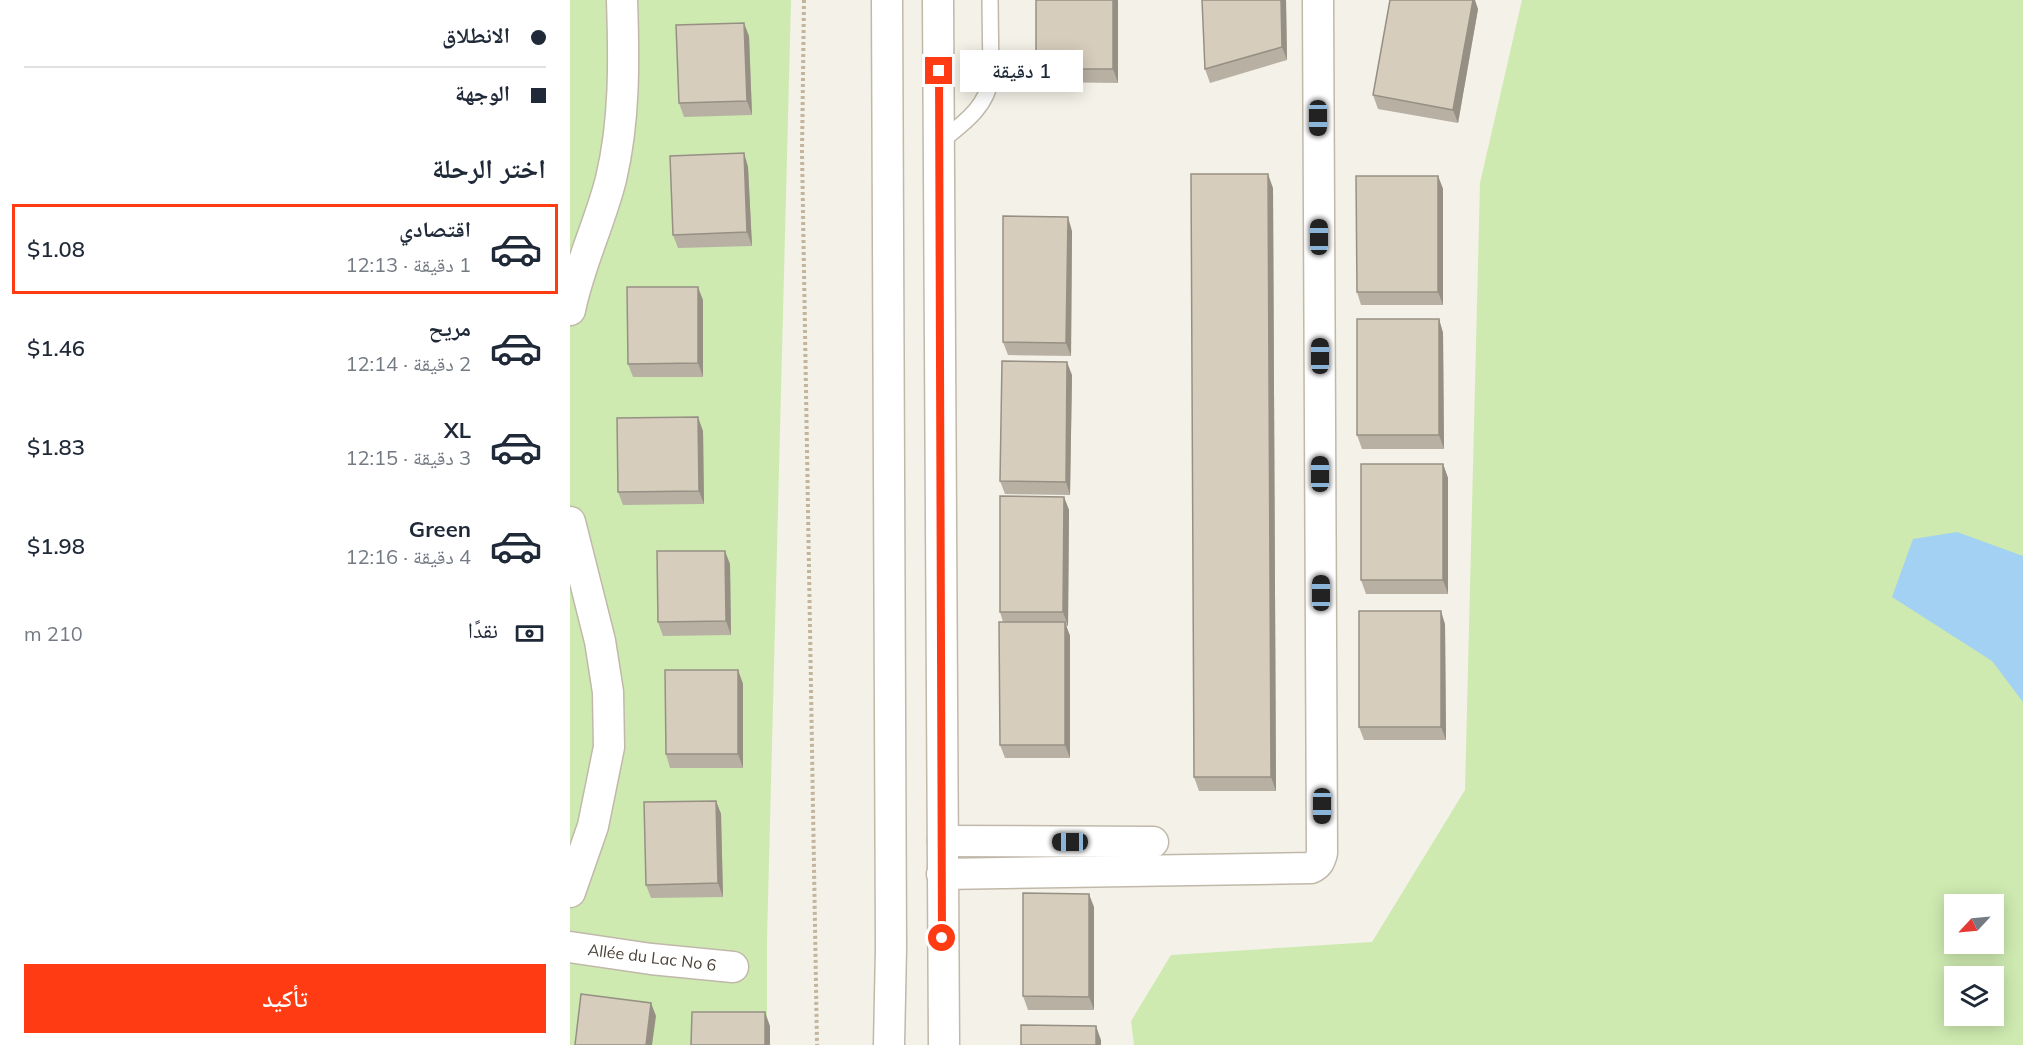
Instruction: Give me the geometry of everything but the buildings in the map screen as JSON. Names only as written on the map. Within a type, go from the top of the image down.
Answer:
[{"type":"street","points":[[570,310],[574,291],[611,178],[619,134],[624,84],[622,0]]},
{"type":"street","points":[[887,0],[891,948],[889,1045]]},
{"type":"street","points":[[938,0],[944,1045]]},
{"type":"street","points":[[942,874],[1311,868],[1317,865],[1322,854],[1318,0]]},
{"type":"street","points":[[570,522],[600,641],[608,692],[609,736],[609,747],[593,826],[570,892]]},
{"type":"street","points":[[943,841],[1153,842]]},
{"type":"street","name":"Allée du Lac No 6","points":[[570,947],[651,959],[733,967]]},
{"type":"lane","points":[[939,142],[979,109],[990,89],[990,0]]},
{"type":"path","points":[[804,0],[802,153],[817,1045]]},
{"type":"green space","points":[[570,0],[791,0],[767,940],[767,1045],[570,1045]]},
{"type":"green space","points":[[1522,0],[2023,0],[2023,1045],[1134,1045],[1131,1021],[1171,955],[1372,942],[1465,790],[1480,183]]},
{"type":"water","points":[[1957,532],[2023,556],[2023,702],[1992,661],[1892,597],[1913,539]]},
{"type":"route","points":[[939,71],[942,938]]}]
